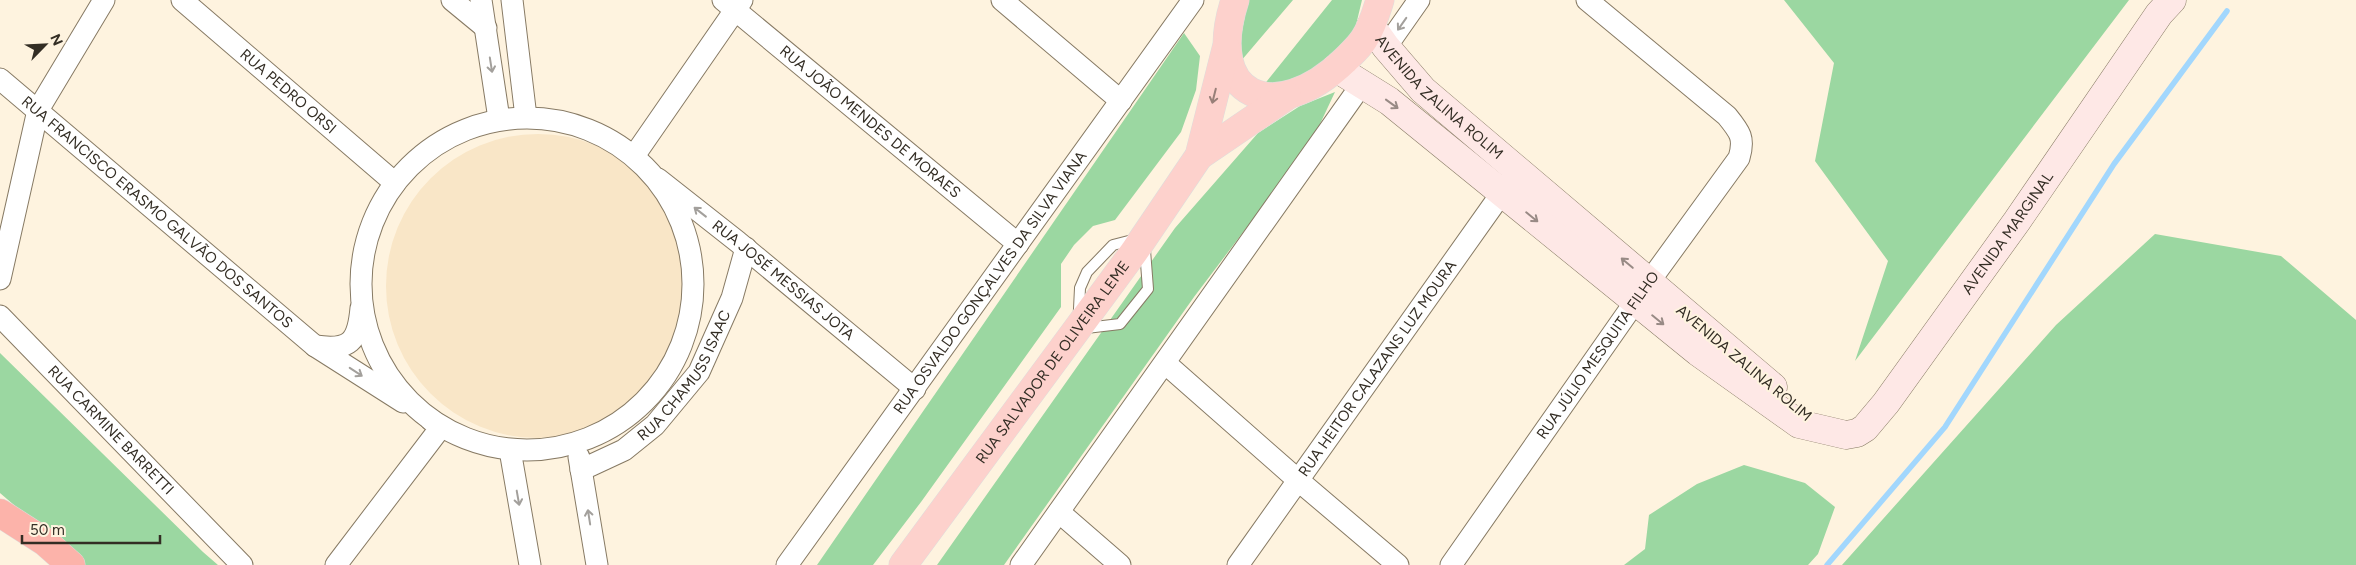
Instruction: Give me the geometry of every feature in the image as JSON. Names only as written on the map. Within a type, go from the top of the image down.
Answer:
[{"type":"highway","points":[[0,513],[47,565]]},
{"type":"highway","points":[[0,513],[45,542],[71,565]]},
{"type":"main road","points":[[1199,156],[1226,49],[1228,27],[1235,0]]},
{"type":"main road","points":[[1226,49],[1234,77],[1248,91],[1265,97],[1296,94],[1336,68],[1357,48],[1379,37],[1380,0]]},
{"type":"main road","name":"AVENIDA MARGINAL","points":[[1824,430],[1846,435],[1858,432],[1872,420],[2017,221],[2159,14],[2172,0]]},
{"type":"main road","name":"AVENIDA ZALINA ROLIM","points":[[1379,37],[1423,90],[1518,170],[1642,292],[1698,352],[1798,424],[1824,430]]},
{"type":"main road","name":"AVENIDA ZALINA ROLIM","points":[[1336,68],[1389,101],[1502,192],[1642,292]]},
{"type":"main road","points":[[1199,156],[1286,96]]},
{"type":"main road","name":"RUA SALVADOR DE OLIVEIRA LEME","points":[[903,565],[1144,237],[1199,156]]},
{"type":"street","points":[[0,279],[38,110],[104,0]]},
{"type":"street","name":"RUA PEDRO ORSI","points":[[182,0],[395,182]]},
{"type":"street","points":[[452,0],[486,28]]},
{"type":"street","points":[[481,0],[500,119]]},
{"type":"street","points":[[512,0],[526,117]]},
{"type":"street","points":[[1002,0],[1121,101]]},
{"type":"street","name":"RUA OSVALDO GONÇALVES DA SILVA VIANA","points":[[787,565],[1193,0]]},
{"type":"street","points":[[1379,37],[1419,0]]},
{"type":"street","name":"RUA JÚLIO MESQUITA FILHO","points":[[1451,565],[1642,292],[1739,158],[1743,144],[1738,130],[1727,116],[1588,0]]},
{"type":"street","points":[[634,156],[733,3]]},
{"type":"street","name":"RUA JOÃO MENDES DE MORAES","points":[[733,3],[1018,244]]},
{"type":"street","name":"RUA FRANCISCO ERASMO GALVÃO DOS SANTOS","points":[[0,79],[314,346],[441,426]]},
{"type":"street","points":[[1021,565],[1362,84]]},
{"type":"street","name":"RUA CHAMUSS ISAAC","points":[[526,117],[584,127],[634,156],[651,173],[689,246],[694,282],[691,317],[680,351],[662,382],[638,409],[610,430],[577,444],[544,450],[510,450],[474,442],[441,426],[393,382],[373,345],[362,303],[363,261],[374,219],[395,182],[416,160],[441,141],[469,127],[500,119],[526,117]]},
{"type":"street","name":"RUA HEITOR CALAZANS LUZ MOURA","points":[[1238,565],[1299,482],[1518,170]]},
{"type":"street","name":"RUA JOSÉ MESSIAS JOTA","points":[[651,173],[742,245],[915,389]]},
{"type":"street","points":[[689,246],[697,236],[711,232],[742,245]]},
{"type":"street","name":"RUA CHAMUSS ISAAC","points":[[581,470],[624,450],[656,424],[699,372],[732,298],[742,245]]},
{"type":"street","points":[[314,346],[339,348],[349,344],[354,338],[358,325],[362,295]]},
{"type":"street","name":"RUA CARMINE BARRETTI","points":[[0,316],[242,565]]},
{"type":"street","points":[[1165,363],[1299,482],[1398,565]]},
{"type":"street","points":[[336,565],[441,426]]},
{"type":"street","points":[[577,444],[597,565]]},
{"type":"street","points":[[510,450],[530,565]]},
{"type":"street","points":[[1059,512],[1120,565]]},
{"type":"shaded area","points":[[538,134],[568,137],[596,146],[610,152],[646,178],[672,214],[678,228],[687,256],[690,286],[687,316],[678,344],[672,358],[646,394],[610,420],[596,426],[568,435],[538,438],[508,435],[480,426],[466,420],[430,394],[404,358],[398,344],[389,316],[386,286],[389,256],[398,228],[404,214],[430,178],[466,152],[480,146],[508,137]]},
{"type":"green space","points":[[1248,0],[1293,0],[1235,68]]},
{"type":"green space","points":[[1332,0],[1362,0],[1355,29],[1343,49],[1309,78],[1259,91]]},
{"type":"green space","points":[[1784,0],[2129,0],[1855,361],[1888,261],[1815,161],[1834,63]]},
{"type":"green space","points":[[1184,33],[1200,56],[1196,90],[1181,132],[1115,220],[1093,226],[1074,245],[1061,264],[1061,307],[921,502],[873,565],[817,565]]},
{"type":"green space","points":[[1335,92],[1312,141],[1194,297],[1004,565],[937,565],[1175,228],[1258,133],[1300,106]]},
{"type":"green space","points":[[2155,234],[2281,256],[2356,320],[2356,565],[1842,565],[2056,325]]},
{"type":"green space","points":[[0,353],[218,565],[84,565],[0,493]]},
{"type":"green space","points":[[1744,465],[1805,483],[1835,507],[1818,554],[1808,565],[1624,565],[1645,549],[1649,515],[1697,484]]},
{"type":"waterway","points":[[1827,565],[1945,427],[2114,164],[2227,11]]}]
